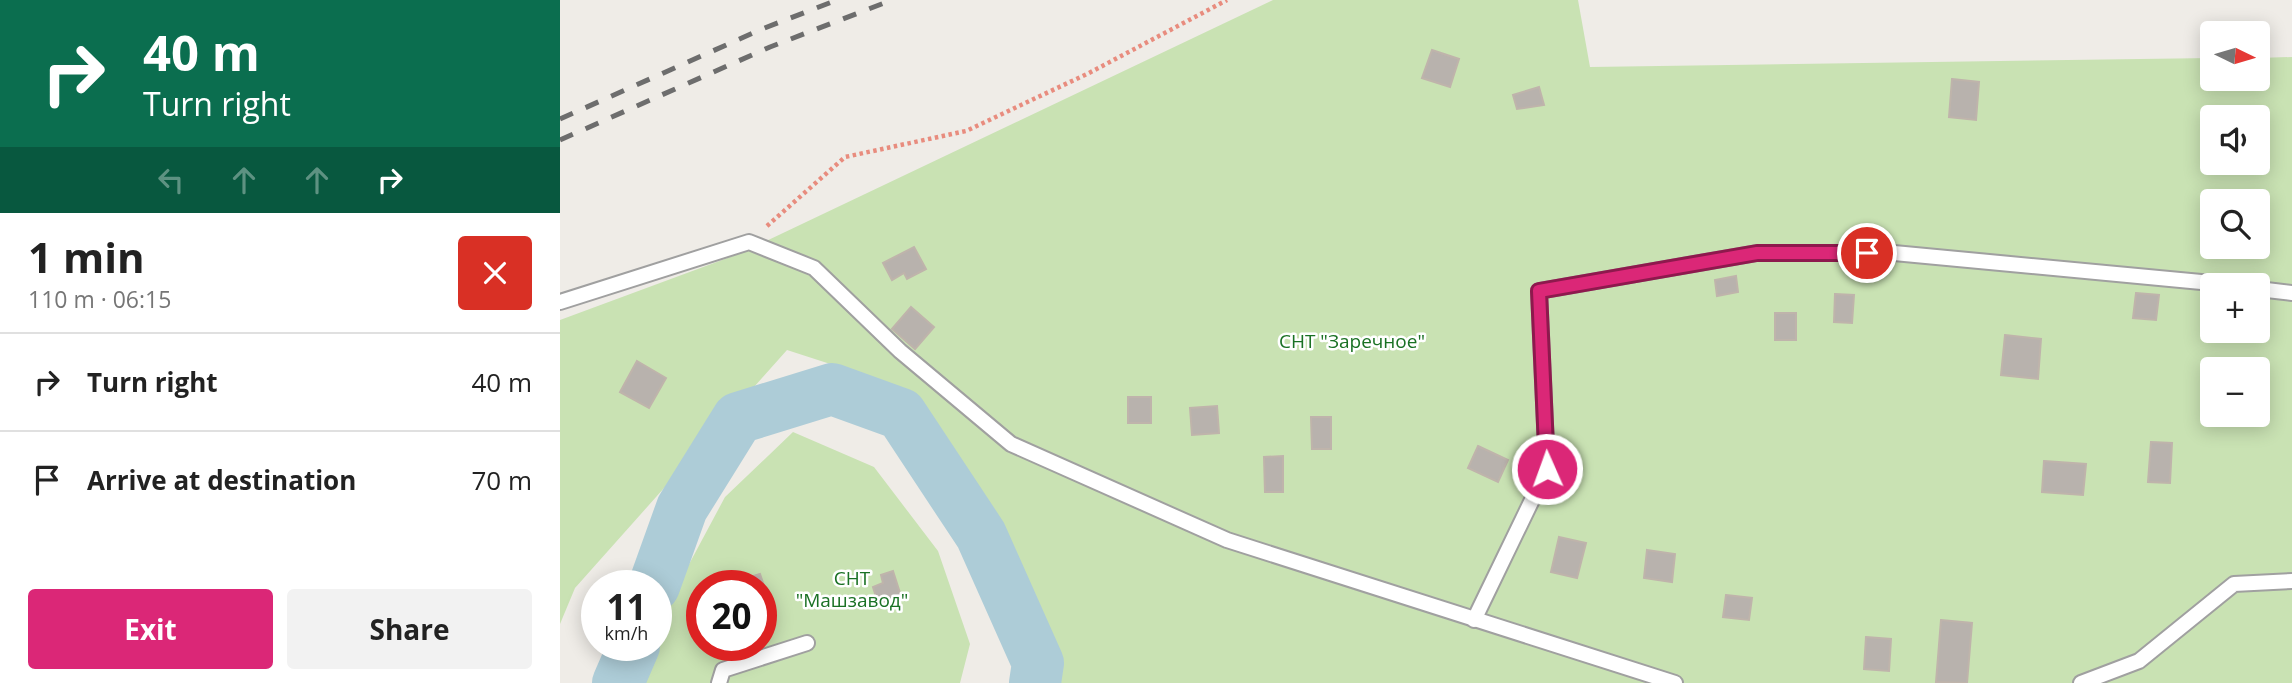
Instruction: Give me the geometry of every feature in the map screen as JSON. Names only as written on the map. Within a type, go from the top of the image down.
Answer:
[{"type":"lane","points":[[560,302],[749,242],[814,268],[900,351],[1012,444],[1227,541],[1675,683]]},
{"type":"lane","points":[[1474,620],[1547,469],[1539,291],[1757,253],[1894,253],[2200,282]]},
{"type":"lane","points":[[2270,290],[2292,293]]},
{"type":"lane","points":[[2081,683],[2139,661],[2234,584],[2292,581]]},
{"type":"lane","points":[[719,683],[723,670],[807,643]]},
{"type":"path","points":[[749,242],[845,157],[966,131],[1089,73],[1227,0]]},
{"type":"green space","name":"СНТ \"Заречное\"","points":[[1273,0],[1578,0],[1590,67],[2200,58],[2200,91],[2270,91],[2270,58],[2292,57],[2292,683],[1053,683],[1055,663],[998,518],[889,383],[787,350],[591,570],[581,570],[581,581],[575,588],[560,624],[560,320],[741,253]]},
{"type":"green space","name":"СНТ \"Машзавод\"","points":[[793,432],[874,467],[938,551],[970,644],[960,683],[629,683],[639,661],[672,661],[672,596],[725,497]]},
{"type":"building","points":[[1432,50],[1459,59],[1450,87],[1422,78]]},
{"type":"building","points":[[1952,79],[1979,82],[1976,120],[1949,117]]},
{"type":"building","points":[[1539,87],[1544,105],[1517,109],[1513,95]]},
{"type":"building","points":[[914,247],[926,269],[907,279],[904,273],[892,280],[883,263]]},
{"type":"building","points":[[1736,276],[1738,292],[1717,296],[1715,280]]},
{"type":"building","points":[[2136,293],[2159,295],[2156,320],[2133,318]]},
{"type":"building","points":[[1835,294],[1854,295],[1852,323],[1834,322]]},
{"type":"building","points":[[911,307],[934,327],[915,349],[892,329]]},
{"type":"building","points":[[1775,313],[1796,313],[1796,340],[1775,340]]},
{"type":"building","points":[[2005,335],[2041,339],[2038,379],[2001,375]]},
{"type":"building","points":[[637,361],[666,378],[649,408],[620,392]]},
{"type":"building","points":[[1128,397],[1151,397],[1151,423],[1128,423]]},
{"type":"building","points":[[1217,406],[1219,433],[1192,435],[1190,408]]},
{"type":"building","points":[[1311,417],[1331,417],[1331,449],[1312,449]]},
{"type":"building","points":[[2151,442],[2172,443],[2170,483],[2148,482]]},
{"type":"building","points":[[1478,446],[1508,460],[1498,482],[1468,468]]},
{"type":"building","points":[[1283,456],[1283,492],[1265,492],[1264,457]]},
{"type":"building","points":[[2044,461],[2086,464],[2083,495],[2042,492]]},
{"type":"building","points":[[1559,537],[1586,543],[1577,578],[1551,572]]},
{"type":"building","points":[[1647,550],[1675,554],[1672,582],[1644,578]]},
{"type":"building","points":[[893,571],[901,596],[878,603],[873,587],[883,583],[881,575]]},
{"type":"building","points":[[1726,595],[1752,598],[1749,620],[1723,617]]},
{"type":"building","points":[[1941,620],[1972,623],[1967,683],[1936,682]]},
{"type":"building","points":[[1866,637],[1891,639],[1889,671],[1864,669]]},
{"type":"waterway","points":[[660,570],[682,508],[738,418],[832,389],[901,414],[981,535],[1038,663],[1035,683]]},
{"type":"waterway","points":[[618,683],[628,661]]},
{"type":"railway","points":[[560,119],[762,29],[837,0]]},
{"type":"railway","points":[[560,140],[770,47],[892,0]]},
{"type":"route","points":[[1547,469],[1539,291],[1757,253],[1867,253]]}]
